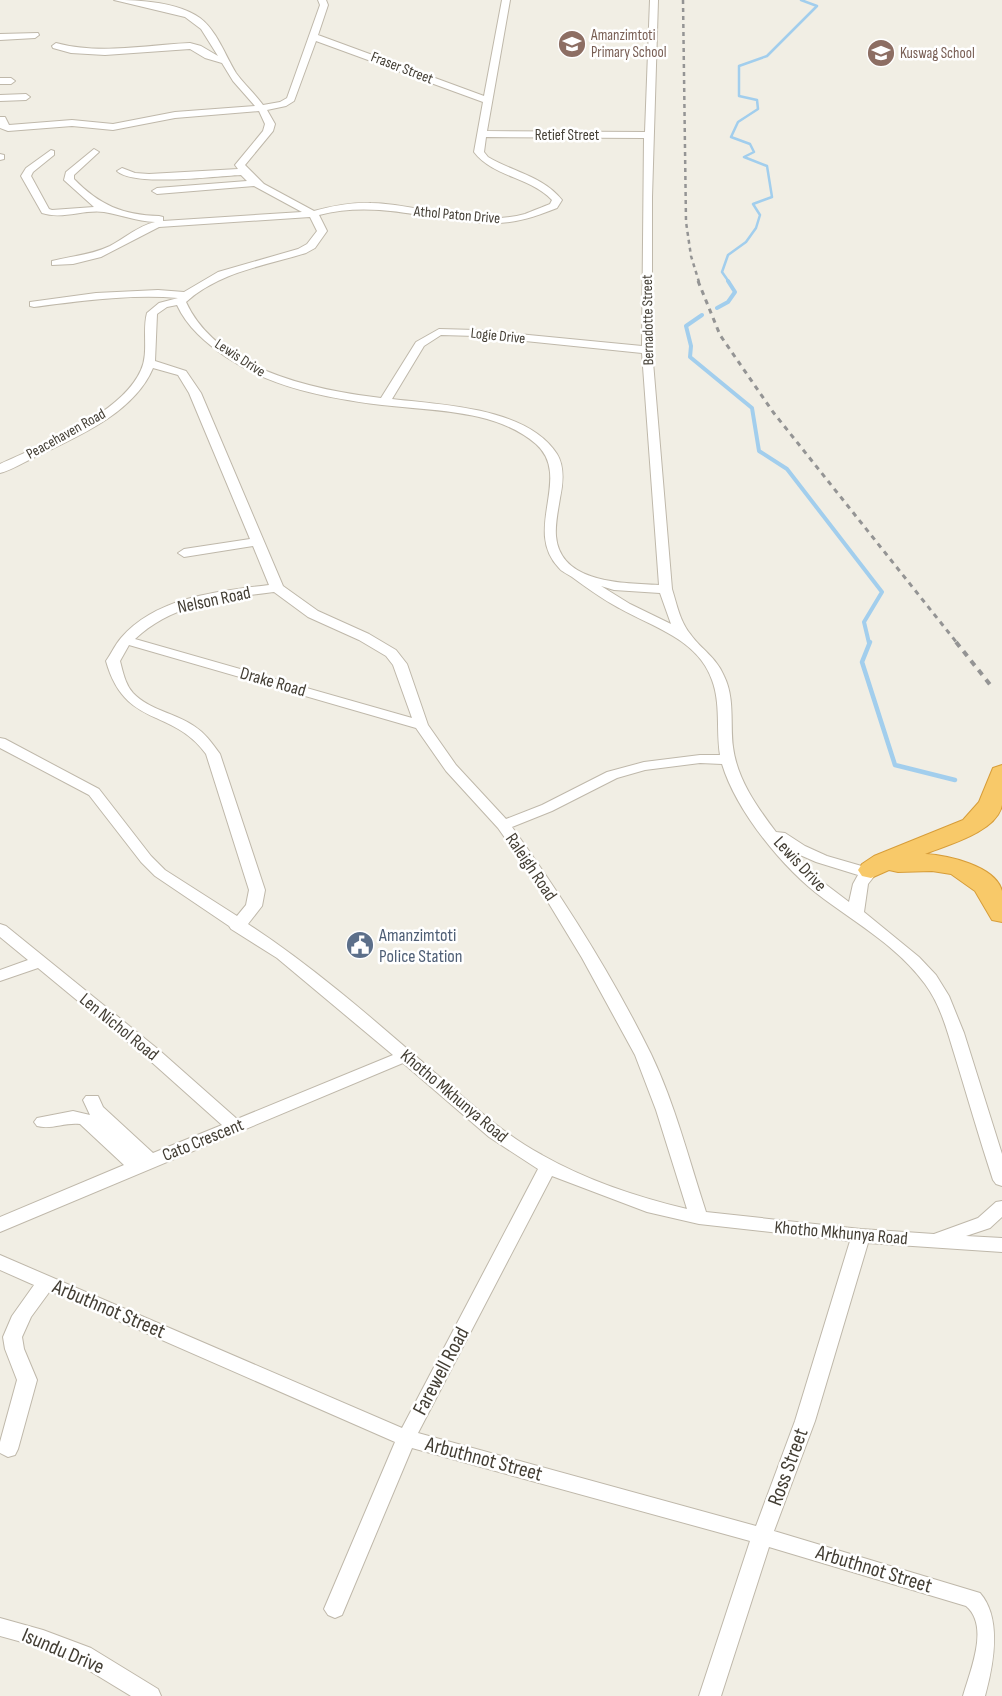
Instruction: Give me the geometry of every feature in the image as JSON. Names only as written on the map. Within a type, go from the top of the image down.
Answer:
[{"type":"highway","points":[[869,871],[883,862],[972,826],[983,817],[994,800],[1002,773]]},
{"type":"highway","points":[[869,871],[926,862],[960,868],[994,894],[1002,914]]},
{"type":"street","points":[[118,0],[184,13]]},
{"type":"street","points":[[34,304],[96,296],[158,293],[183,298],[209,280],[280,258],[310,246],[322,231],[319,221],[309,212],[255,183],[242,172],[240,165],[245,157],[264,141],[268,133],[270,124],[260,105],[241,87],[204,26],[184,13],[179,6],[149,0]]},
{"type":"street","points":[[2,119],[3,126],[8,128],[72,122],[108,127],[176,115],[238,111],[260,105],[283,104],[291,99],[314,37],[324,5],[322,0]]},
{"type":"street","name":"Athol Paton Drive","points":[[309,212],[363,205],[491,220],[530,216],[554,206],[557,200],[545,186],[482,157],[479,152],[506,0]]},
{"type":"street","name":"Bernadotte Street","points":[[654,0],[647,197],[647,350],[666,589],[673,615],[684,635]]},
{"type":"street","points":[[0,37],[36,35]]},
{"type":"street","name":"Fraser Street","points":[[314,37],[489,101]]},
{"type":"street","points":[[56,46],[98,52],[190,46],[198,48],[208,56],[224,61]]},
{"type":"street","points":[[0,81],[11,81]]},
{"type":"street","points":[[0,98],[26,97]]},
{"type":"street","name":"Retief Street","points":[[483,134],[650,135]]},
{"type":"street","points":[[94,152],[69,174],[69,180],[76,188],[106,209],[122,217],[170,220],[309,212]]},
{"type":"street","points":[[51,153],[29,170],[26,176],[42,208],[51,213],[106,209]]},
{"type":"street","points":[[122,171],[133,176],[148,177],[242,172]]},
{"type":"street","points":[[157,191],[255,183]]},
{"type":"street","points":[[56,263],[81,260],[100,254],[123,244],[139,231],[152,225],[309,212]]},
{"type":"street","name":"Peacehaven Road","points":[[0,469],[105,415],[140,382],[149,363],[152,312],[163,305],[183,298]]},
{"type":"street","name":"Lewis Drive","points":[[183,298],[184,311],[212,341],[252,369],[276,381],[312,392],[441,408],[488,417],[513,426],[542,443],[550,452],[558,477],[548,530],[552,552],[564,566],[578,575],[591,588],[684,635],[716,670],[723,687],[728,760],[744,797],[802,872],[824,892],[856,914],[911,958],[940,994],[957,1035],[1002,1180]]},
{"type":"street","name":"Logie Drive","points":[[384,402],[420,344],[439,332],[476,333],[647,350]]},
{"type":"street","name":"Nelson Road","points":[[149,363],[172,368],[187,378],[277,588],[229,594],[170,610],[152,619],[126,640],[113,661],[115,676],[123,691],[142,706],[198,732],[207,742],[213,754],[258,890],[254,906],[237,926]]},
{"type":"street","points":[[184,553],[258,542]]},
{"type":"street","name":"Lewis Drive","points":[[578,575],[614,586],[666,589]]},
{"type":"street","name":"Raleigh Road","points":[[277,588],[313,614],[364,637],[390,653],[400,664],[421,725],[451,768],[503,825],[541,878],[594,966],[643,1055],[665,1110],[700,1218]]},
{"type":"street","name":"Drake Road","points":[[126,640],[421,725]]},
{"type":"street","name":"Khotho Mkhunya Road","points":[[0,742],[94,792],[153,866],[185,891],[283,954],[495,1133],[569,1177],[652,1207],[700,1218],[861,1236],[1002,1245]]},
{"type":"street","points":[[503,825],[547,808],[612,775],[644,766],[700,759],[728,760]]},
{"type":"street","points":[[760,818],[797,848],[817,858],[869,871],[858,890],[856,914]]},
{"type":"street","name":"Len Nichol Road","points":[[0,929],[152,1054],[235,1127]]},
{"type":"street","points":[[0,976],[39,962]]},
{"type":"street","name":"Cato Crescent","points":[[0,1225],[44,1205],[406,1056]]},
{"type":"street","points":[[92,1100],[96,1110],[144,1164]]},
{"type":"street","points":[[43,1122],[73,1117],[85,1119],[144,1164]]},
{"type":"street","name":"Farewell Road","points":[[335,1608],[406,1438],[548,1166]]},
{"type":"street","points":[[932,1240],[984,1223],[1002,1207]]},
{"type":"street","name":"Ross Street","points":[[710,1696],[762,1536],[805,1422],[861,1236]]},
{"type":"street","name":"Arbuthnot Street","points":[[0,1262],[406,1438],[762,1536],[955,1593],[981,1603],[985,1608],[987,1639],[974,1696]]},
{"type":"street","points":[[8,1449],[27,1380],[26,1371],[12,1340],[14,1331],[46,1283]]},
{"type":"street","name":"Isundu Drive","points":[[0,1626],[43,1639],[83,1655],[150,1696]]},
{"type":"waterway","points":[[729,282],[722,272],[728,255],[746,242],[756,228],[760,215],[753,204],[772,197],[767,166],[744,157],[754,152],[750,144],[731,137],[738,122],[758,109],[757,100],[739,96],[739,66],[767,56],[817,6],[801,0]]},
{"type":"waterway","points":[[717,308],[728,302],[735,292],[728,281]]},
{"type":"waterway","points":[[702,315],[686,326],[691,346],[690,357],[752,408],[759,451],[787,469],[882,592],[864,622],[869,643]]},
{"type":"waterway","points":[[870,642],[862,662],[895,765],[955,780]]},
{"type":"railway","points":[[683,0],[686,222],[691,256],[699,282]]},
{"type":"railway","points":[[698,281],[720,335],[773,412],[957,643]]},
{"type":"railway","points":[[956,642],[992,687]]},
{"type":"place","name":"Amanzimtoti Primary School","points":[[572,44]]},
{"type":"place","name":"Kuswag School","points":[[881,53]]},
{"type":"place","name":"Amanzimtoti Police Station","points":[[360,945]]}]
